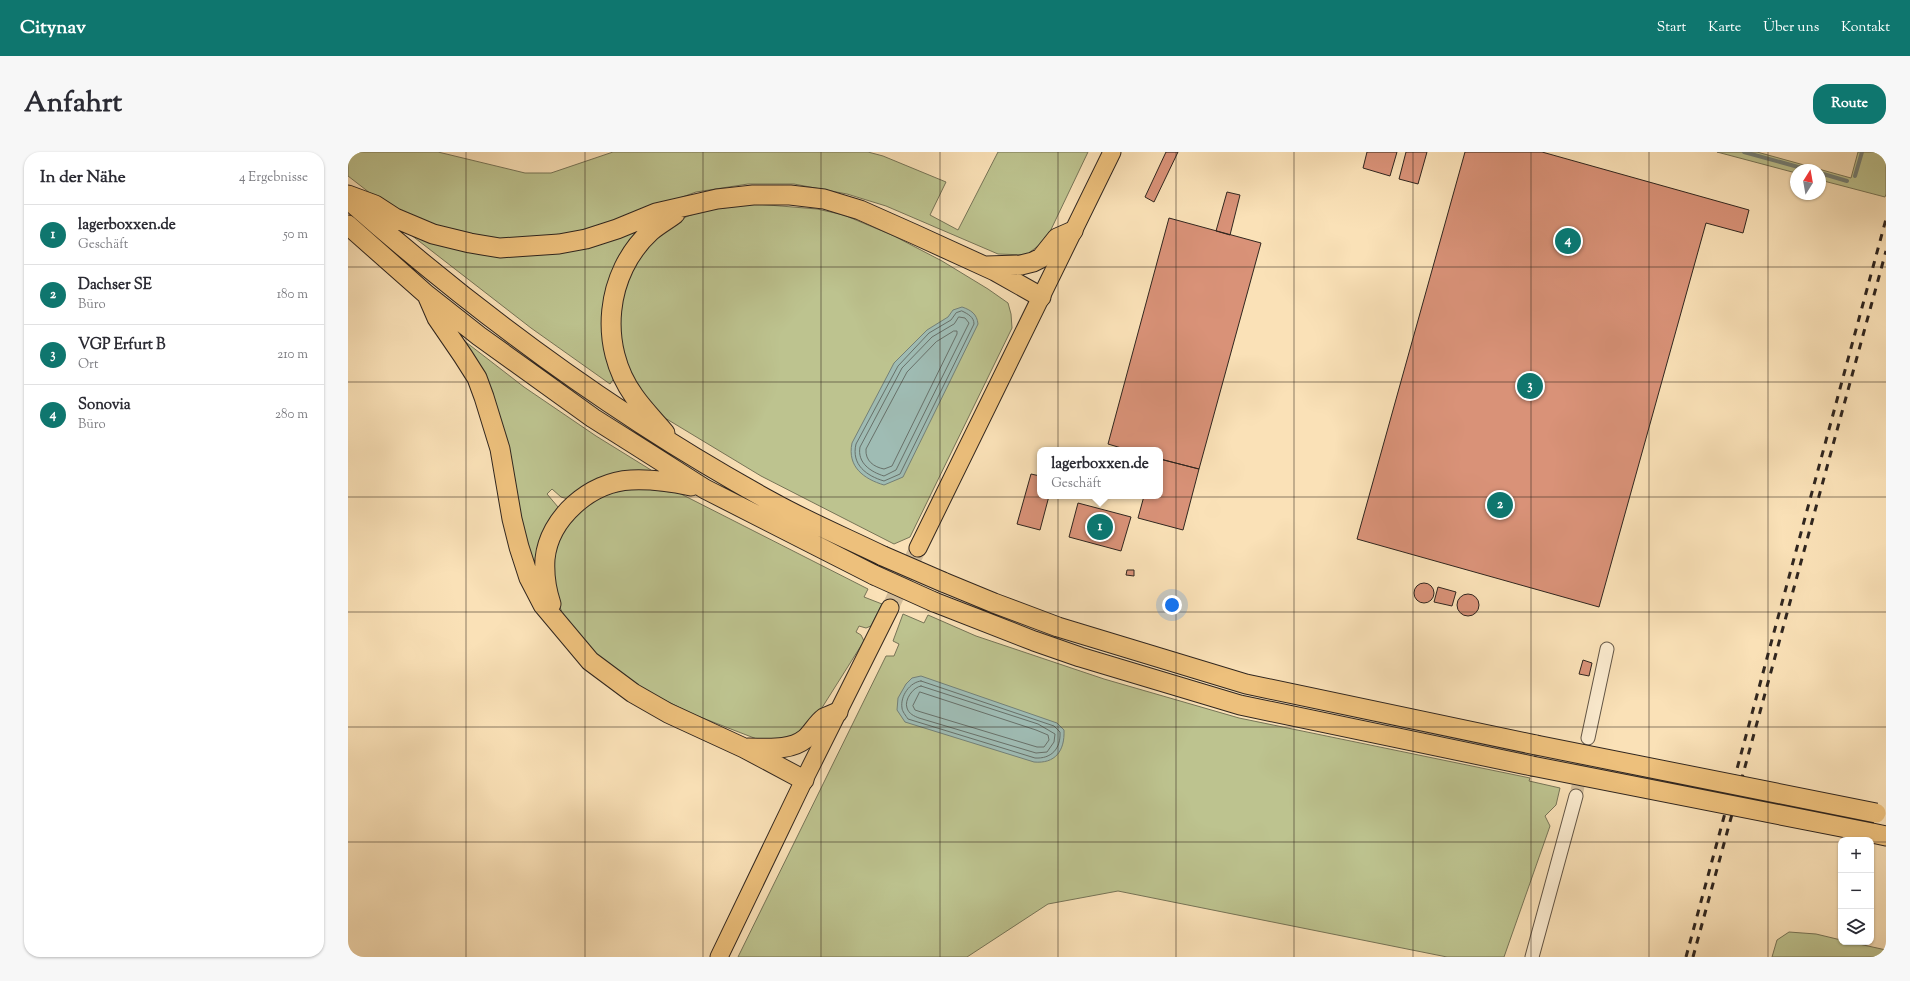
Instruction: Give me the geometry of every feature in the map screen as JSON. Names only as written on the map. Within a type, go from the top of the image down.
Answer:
[{"type":"highway","points":[[348,195],[375,206],[395,218],[433,234],[470,244],[500,248],[560,244],[586,239],[617,229],[656,213],[686,207],[717,198],[753,195],[790,195],[824,199],[860,210],[982,266],[1041,297]]},
{"type":"highway","points":[[348,198],[451,288],[515,337],[617,409],[676,447],[773,502],[883,556],[943,582],[1058,627],[1246,684],[1536,745],[1881,814]]},
{"type":"highway","points":[[676,447],[634,395],[622,374],[615,355],[611,334],[611,314],[619,277],[631,256],[651,231],[686,207]]},
{"type":"highway","points":[[348,225],[427,295],[536,378],[645,452],[705,489],[874,575],[934,602],[1034,641],[1080,657],[1240,705],[1532,766],[1879,835]]},
{"type":"highway","points":[[982,266],[1021,265],[1033,262],[1041,258],[1057,238],[1073,231]]},
{"type":"highway","points":[[427,295],[437,318],[463,356],[476,378],[484,397],[500,449],[512,520],[525,566],[529,578],[543,605],[590,661],[634,693],[668,712],[744,748],[804,780]]},
{"type":"highway","points":[[558,623],[545,578],[545,557],[552,536],[569,510],[590,492],[610,484],[630,480],[669,481],[705,489]]},
{"type":"highway","points":[[744,748],[776,749],[794,744],[804,740],[814,731],[822,719],[838,712]]},
{"type":"main road","points":[[918,548],[1112,152]]},
{"type":"main road","points":[[719,957],[804,780],[890,608]]},
{"type":"street","points":[[1588,738],[1607,649]]},
{"type":"street","points":[[1532,957],[1576,796]]},
{"type":"green space","points":[[348,152],[438,152],[525,173],[551,173],[613,152],[868,152],[883,156],[946,182],[930,215],[958,230],[998,152],[1088,152],[1046,240],[1026,255],[998,254],[886,206],[847,194],[794,184],[748,184],[696,192],[593,230],[558,237],[498,239],[436,227],[403,214],[379,200],[348,176]]},
{"type":"green space","points":[[1717,152],[1757,152],[1800,164],[1790,164],[1790,171]]},
{"type":"green space","points":[[1858,152],[1886,152],[1885,197],[1826,182],[1826,171],[1851,178]]},
{"type":"green space","points":[[756,204],[817,209],[844,215],[894,236],[942,261],[1008,303],[1011,314],[1012,328],[910,537],[894,544],[761,476],[665,418],[639,392],[621,354],[620,296],[643,249],[672,224],[688,216],[706,210]]},
{"type":"green space","points":[[645,225],[620,257],[615,377],[610,384],[531,328],[406,231],[469,251]]},
{"type":"green space","points":[[458,336],[524,387],[596,436],[651,470],[650,473],[616,474],[596,480],[577,491],[568,499],[561,497],[552,489],[547,494],[558,507],[539,579]]},
{"type":"green space","points":[[621,486],[679,493],[868,589],[864,597],[882,604],[871,626],[866,628],[859,626],[856,632],[861,635],[864,641],[813,722],[791,739],[762,741],[695,715],[660,698],[617,673],[582,641],[563,615],[555,594],[550,567],[555,544],[582,503]]},
{"type":"green space","points":[[903,614],[924,623],[928,615],[976,636],[1104,679],[1239,718],[1530,778],[1529,781],[1560,788],[1556,805],[1545,816],[1550,826],[1504,957],[1447,957],[1118,891],[1048,904],[967,957],[738,957],[886,656],[894,656],[899,644],[893,641]]},
{"type":"green space","points":[[1789,932],[1816,934],[1838,939],[1838,945],[1864,945],[1886,950],[1886,957],[1772,957],[1777,940]]},
{"type":"water","points":[[962,307],[973,313],[978,324],[903,477],[884,485],[870,479],[859,471],[852,459],[852,443],[894,363],[927,330],[948,317],[953,310]]},
{"type":"water","points":[[921,676],[1057,723],[1064,730],[1063,744],[1060,750],[1057,755],[1048,761],[1034,762],[905,722],[897,710],[898,698],[906,684],[912,678]]},
{"type":"building","points":[[1166,152],[1178,152],[1154,202],[1145,197]]},
{"type":"building","points":[[1367,152],[1397,152],[1390,176],[1363,168]]},
{"type":"building","points":[[1406,152],[1427,152],[1418,184],[1399,179]]},
{"type":"building","points":[[1465,152],[1542,152],[1749,210],[1743,233],[1706,223],[1599,607],[1357,539]]},
{"type":"building","points":[[1227,192],[1240,195],[1230,235],[1216,231]]},
{"type":"building","points":[[1169,218],[1261,243],[1199,469],[1163,460],[1163,447],[1118,447],[1108,444]]},
{"type":"building","points":[[1163,460],[1199,469],[1183,530],[1138,518],[1143,499],[1163,499]]},
{"type":"building","points":[[1031,474],[1037,475],[1037,499],[1048,499],[1040,530],[1017,524]]},
{"type":"building","points":[[1078,503],[1131,517],[1121,551],[1069,537]]},
{"type":"building","points":[[1127,570],[1134,570],[1134,576],[1126,575]]},
{"type":"building","points":[[1424,583],[1431,586],[1434,593],[1431,600],[1424,603],[1417,600],[1414,593],[1417,586]]},
{"type":"building","points":[[1438,587],[1456,592],[1452,606],[1434,602]]},
{"type":"building","points":[[1468,594],[1472,595],[1478,601],[1478,609],[1472,615],[1468,616],[1464,615],[1458,609],[1457,605],[1458,601],[1464,595]]},
{"type":"building","points":[[1583,660],[1592,663],[1589,676],[1579,674]]},
{"type":"waterway","points":[[1744,152],[1790,165]]},
{"type":"waterway","points":[[1855,176],[1862,152]]},
{"type":"waterway","points":[[1826,175],[1847,181]]},
{"type":"tunnel","points":[[890,608],[918,548]]},
{"type":"tunnel","points":[[1576,796],[1586,747]]},
{"type":"railway","points":[[1686,957],[1886,219]]},
{"type":"railway","points":[[1693,957],[1886,251]]},
{"type":"place","name":"Sonovia","points":[[1568,241]]},
{"type":"place","name":"VGP Erfurt B","points":[[1530,386]]},
{"type":"place","name":"Dachser SE","points":[[1500,505]]},
{"type":"place","name":"lagerboxxen.de","points":[[1100,527]]}]
